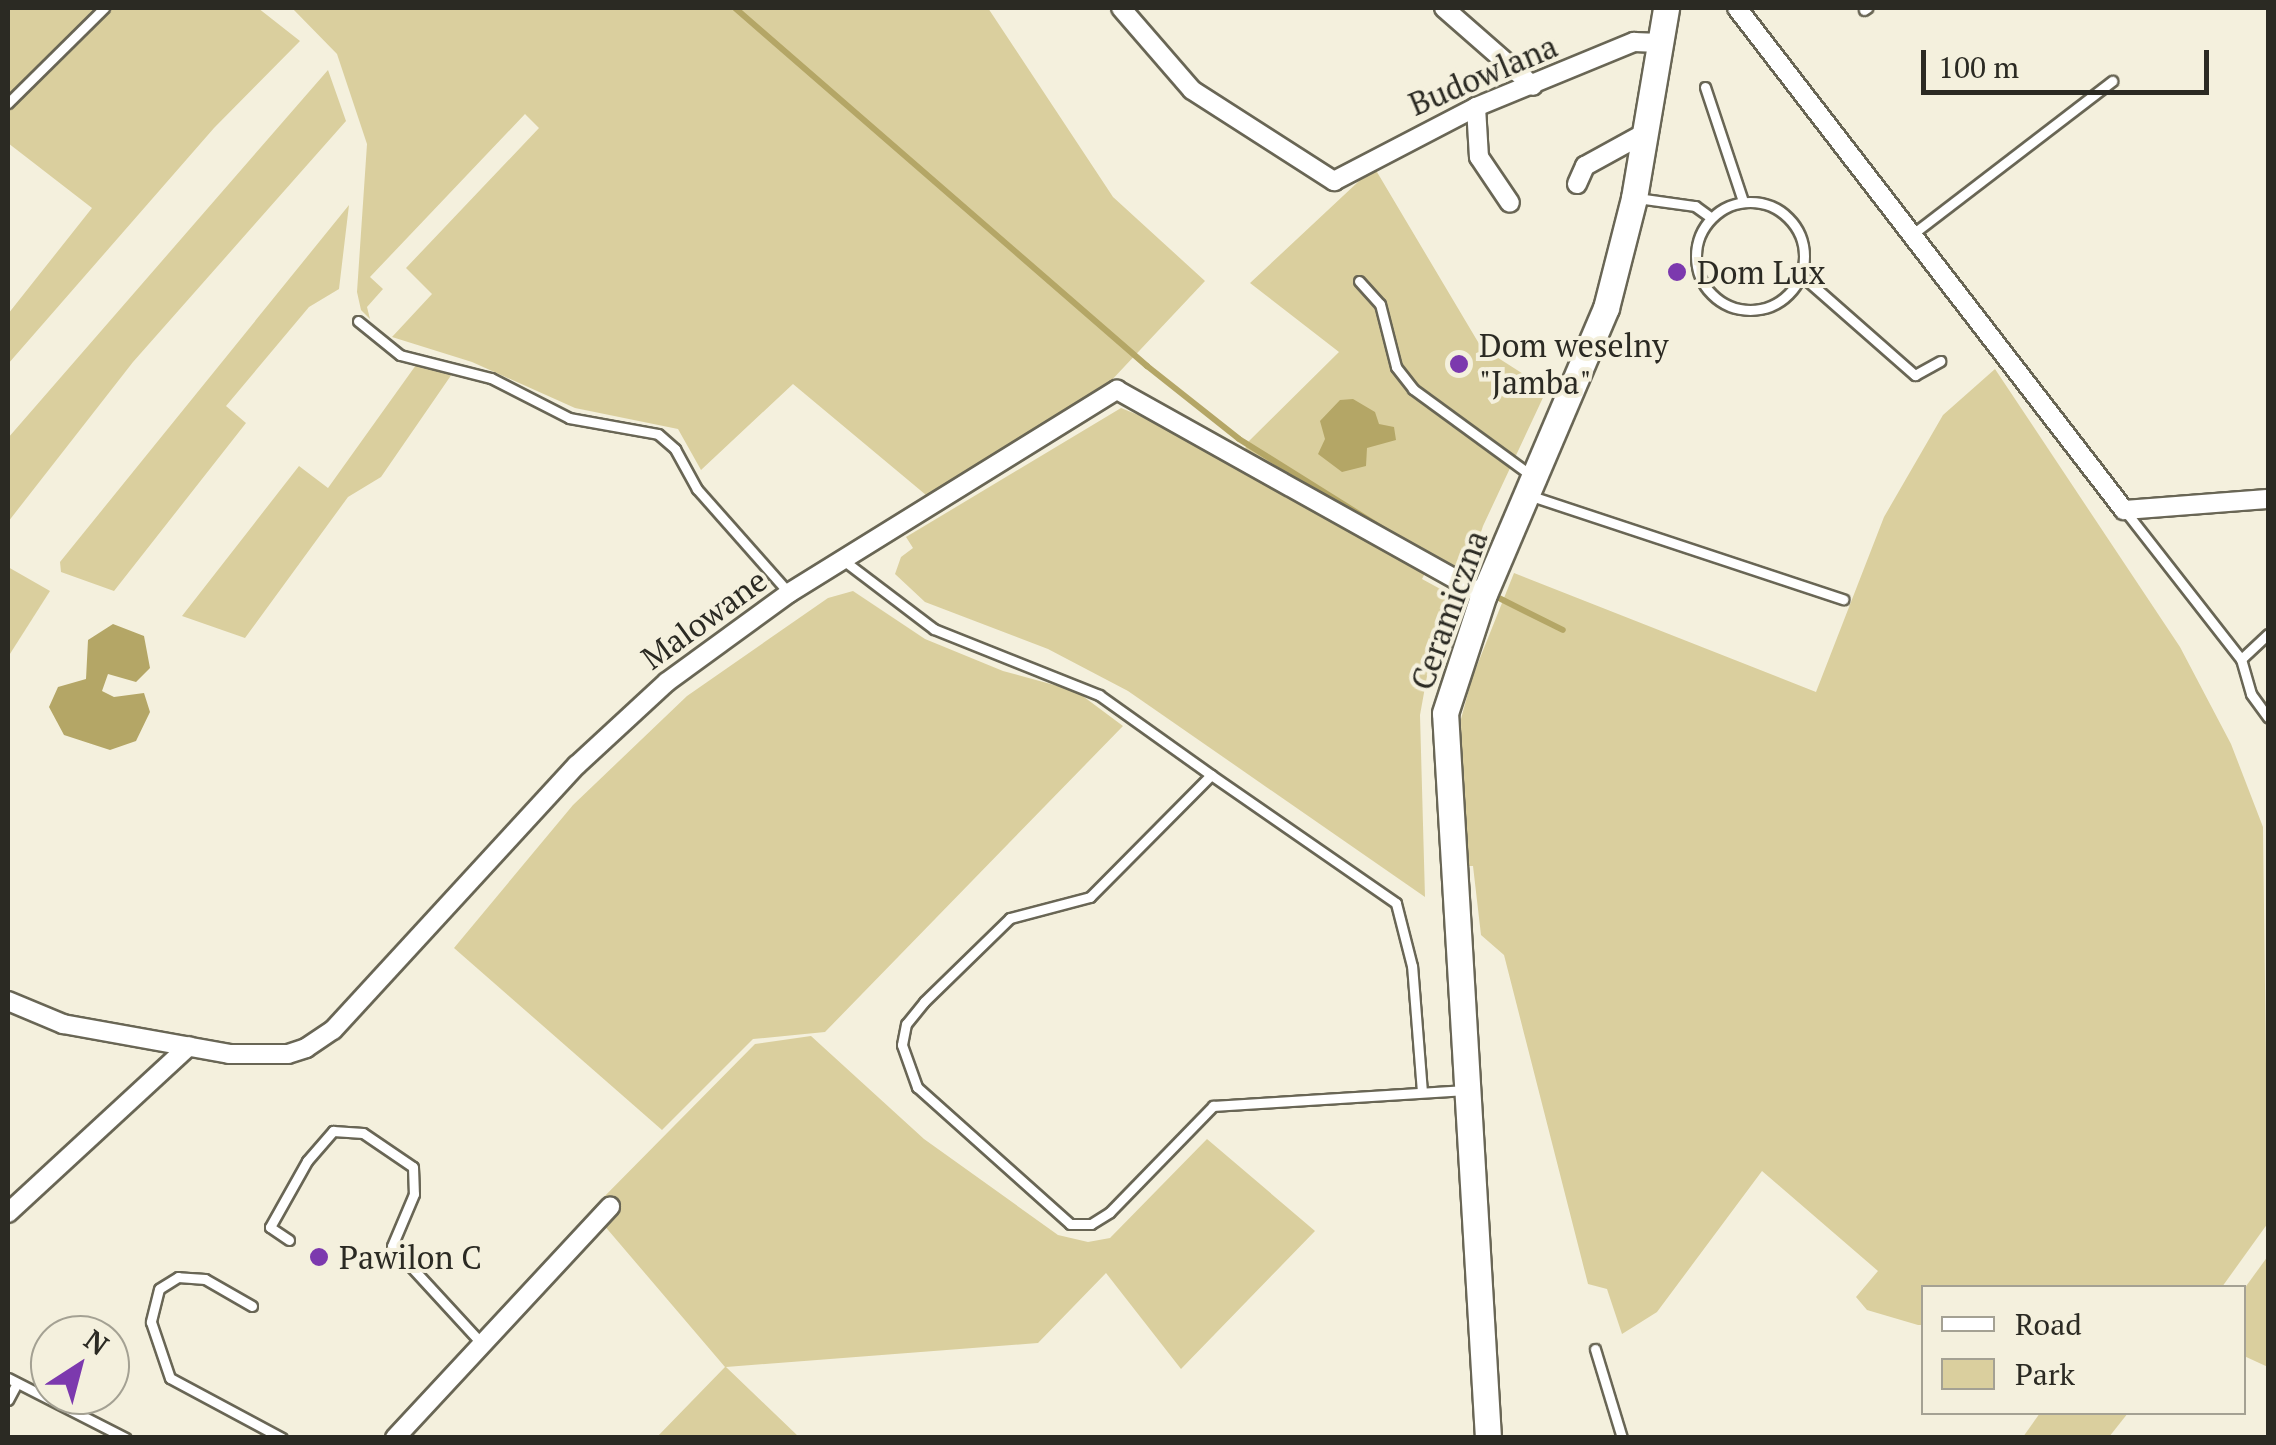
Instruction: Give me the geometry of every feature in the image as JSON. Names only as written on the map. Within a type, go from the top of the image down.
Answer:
[{"type":"street","name":"Budowlana","points":[[1121,8],[1192,90],[1334,181],[1476,107],[1634,42],[1660,43]]},
{"type":"street","points":[[1444,8],[1533,86]]},
{"type":"street","name":"Ceramiczna","points":[[1488,1438],[1442,756],[1452,677],[1606,308],[1634,198],[1666,8]]},
{"type":"street","points":[[1737,8],[2124,510],[2268,499]]},
{"type":"street","points":[[1476,107],[1479,157],[1510,203]]},
{"type":"street","points":[[1577,184],[1585,166],[1645,132]]},
{"type":"street","name":"Malowane","points":[[8,1001],[63,1024],[258,1056],[288,1054],[322,1039],[602,740],[667,682],[789,593],[1117,390],[1486,591]]},
{"type":"street","points":[[8,1213],[189,1046]]},
{"type":"street","points":[[395,1438],[610,1208]]},
{"type":"lane","points":[[8,102],[104,8]]},
{"type":"lane","points":[[1914,233],[2112,81]]},
{"type":"lane","points":[[1705,87],[1743,201]]},
{"type":"lane","points":[[1634,198],[1695,206],[1710,217]]},
{"type":"lane","points":[[1743,201],[1762,202],[1793,222],[1804,256],[1801,275],[1779,302],[1762,309],[1728,306],[1713,296],[1696,266],[1700,232],[1710,217],[1743,201]]},
{"type":"lane","points":[[1801,275],[1916,376],[1940,362]]},
{"type":"lane","points":[[1359,282],[1380,304],[1396,367],[1413,388],[1532,487],[1843,599]]},
{"type":"lane","points":[[358,322],[400,356],[491,378],[569,418],[658,434],[675,449],[697,489],[789,593]]},
{"type":"lane","points":[[2124,510],[2242,659],[2251,694],[2268,717]]},
{"type":"lane","points":[[843,560],[934,628],[1098,695],[1396,903],[1412,966],[1422,1092]]},
{"type":"lane","points":[[2242,659],[2268,634]]},
{"type":"lane","points":[[1211,775],[1106,884],[1070,907],[1010,918],[924,1002],[906,1024],[902,1045],[916,1087],[1046,1210],[1080,1224],[1110,1212],[1213,1106],[1464,1090]]},
{"type":"lane","points":[[288,1240],[270,1227],[307,1161],[332,1131],[363,1133],[413,1168],[414,1194],[392,1246],[483,1344]]},
{"type":"lane","points":[[252,1306],[206,1279],[178,1277],[159,1289],[151,1322],[170,1378],[282,1438]]},
{"type":"lane","points":[[1595,1348],[1622,1438]]},
{"type":"lane","points":[[8,1400],[12,1381],[126,1438]]},
{"type":"green space","points":[[8,8],[258,8],[300,41],[214,128],[8,364],[8,314],[92,208],[8,143]]},
{"type":"green space","points":[[292,8],[988,8],[1113,197],[1205,281],[1108,384],[926,495],[793,384],[701,470],[678,429],[575,408],[472,362],[392,337],[432,294],[406,268],[539,128],[525,114],[370,277],[383,289],[367,307],[370,319],[361,310],[357,292],[367,144],[337,54]]},
{"type":"green space","points":[[328,70],[346,121],[133,362],[8,522],[8,438]]},
{"type":"green space","points":[[1374,167],[1481,347],[1547,389],[1483,526],[1464,583],[1243,456],[1247,443],[1339,352],[1250,283]]},
{"type":"green space","points":[[349,205],[339,289],[309,307],[226,406],[246,423],[114,591],[61,572],[60,562]]},
{"type":"green space","points":[[416,365],[452,374],[381,477],[348,497],[245,638],[182,616],[299,466],[328,488]]},
{"type":"green space","points":[[1995,369],[2180,647],[2231,744],[2263,827],[2268,1223],[2223,1285],[1921,1285],[1918,1325],[1867,1310],[1856,1297],[1878,1271],[1762,1171],[1657,1312],[1622,1334],[1607,1289],[1588,1284],[1504,955],[1481,935],[1473,866],[1463,866],[1461,719],[1472,678],[1514,573],[1816,692],[1884,517],[1943,415]]},
{"type":"green space","points":[[1121,408],[1178,431],[1425,573],[1422,579],[1455,597],[1429,665],[1420,715],[1425,897],[1128,691],[1048,649],[925,602],[895,574],[901,557],[913,548],[906,537]]},
{"type":"green space","points":[[8,567],[50,591],[8,657]]},
{"type":"green space","points":[[853,591],[925,639],[1003,671],[1076,691],[1123,726],[825,1032],[753,1039],[662,1130],[454,948],[573,805],[687,696],[828,598]]},
{"type":"green space","points":[[811,1036],[924,1139],[1058,1235],[1088,1242],[1110,1238],[1207,1139],[1315,1231],[1181,1369],[1106,1273],[1038,1343],[726,1367],[799,1437],[656,1438],[725,1367],[591,1210],[755,1044]]},
{"type":"green space","points":[[2268,1256],[2268,1367],[2246,1357],[2246,1286]]},
{"type":"green space","points":[[2039,1415],[2126,1415],[2109,1437],[2023,1437]]},
{"type":"shaded area","points":[[1353,399],[1375,412],[1379,424],[1394,427],[1396,440],[1367,448],[1366,466],[1342,472],[1318,454],[1325,439],[1320,421],[1340,400]]},
{"type":"shaded area","points":[[113,624],[144,636],[150,668],[136,682],[108,674],[102,691],[114,697],[144,693],[150,712],[136,741],[110,750],[64,735],[49,707],[58,687],[86,679],[88,640]]},
{"type":"waterway","points":[[735,8],[1147,366],[1239,439],[1388,532]]},
{"type":"waterway","points":[[1493,595],[1563,630]]},
{"type":"place","name":"Dom Lux","points":[[1677,272]]},
{"type":"place","name":"Dom weselny \"Jamba\"","points":[[1459,364]]},
{"type":"place","name":"Pawilon C","points":[[319,1257]]}]
